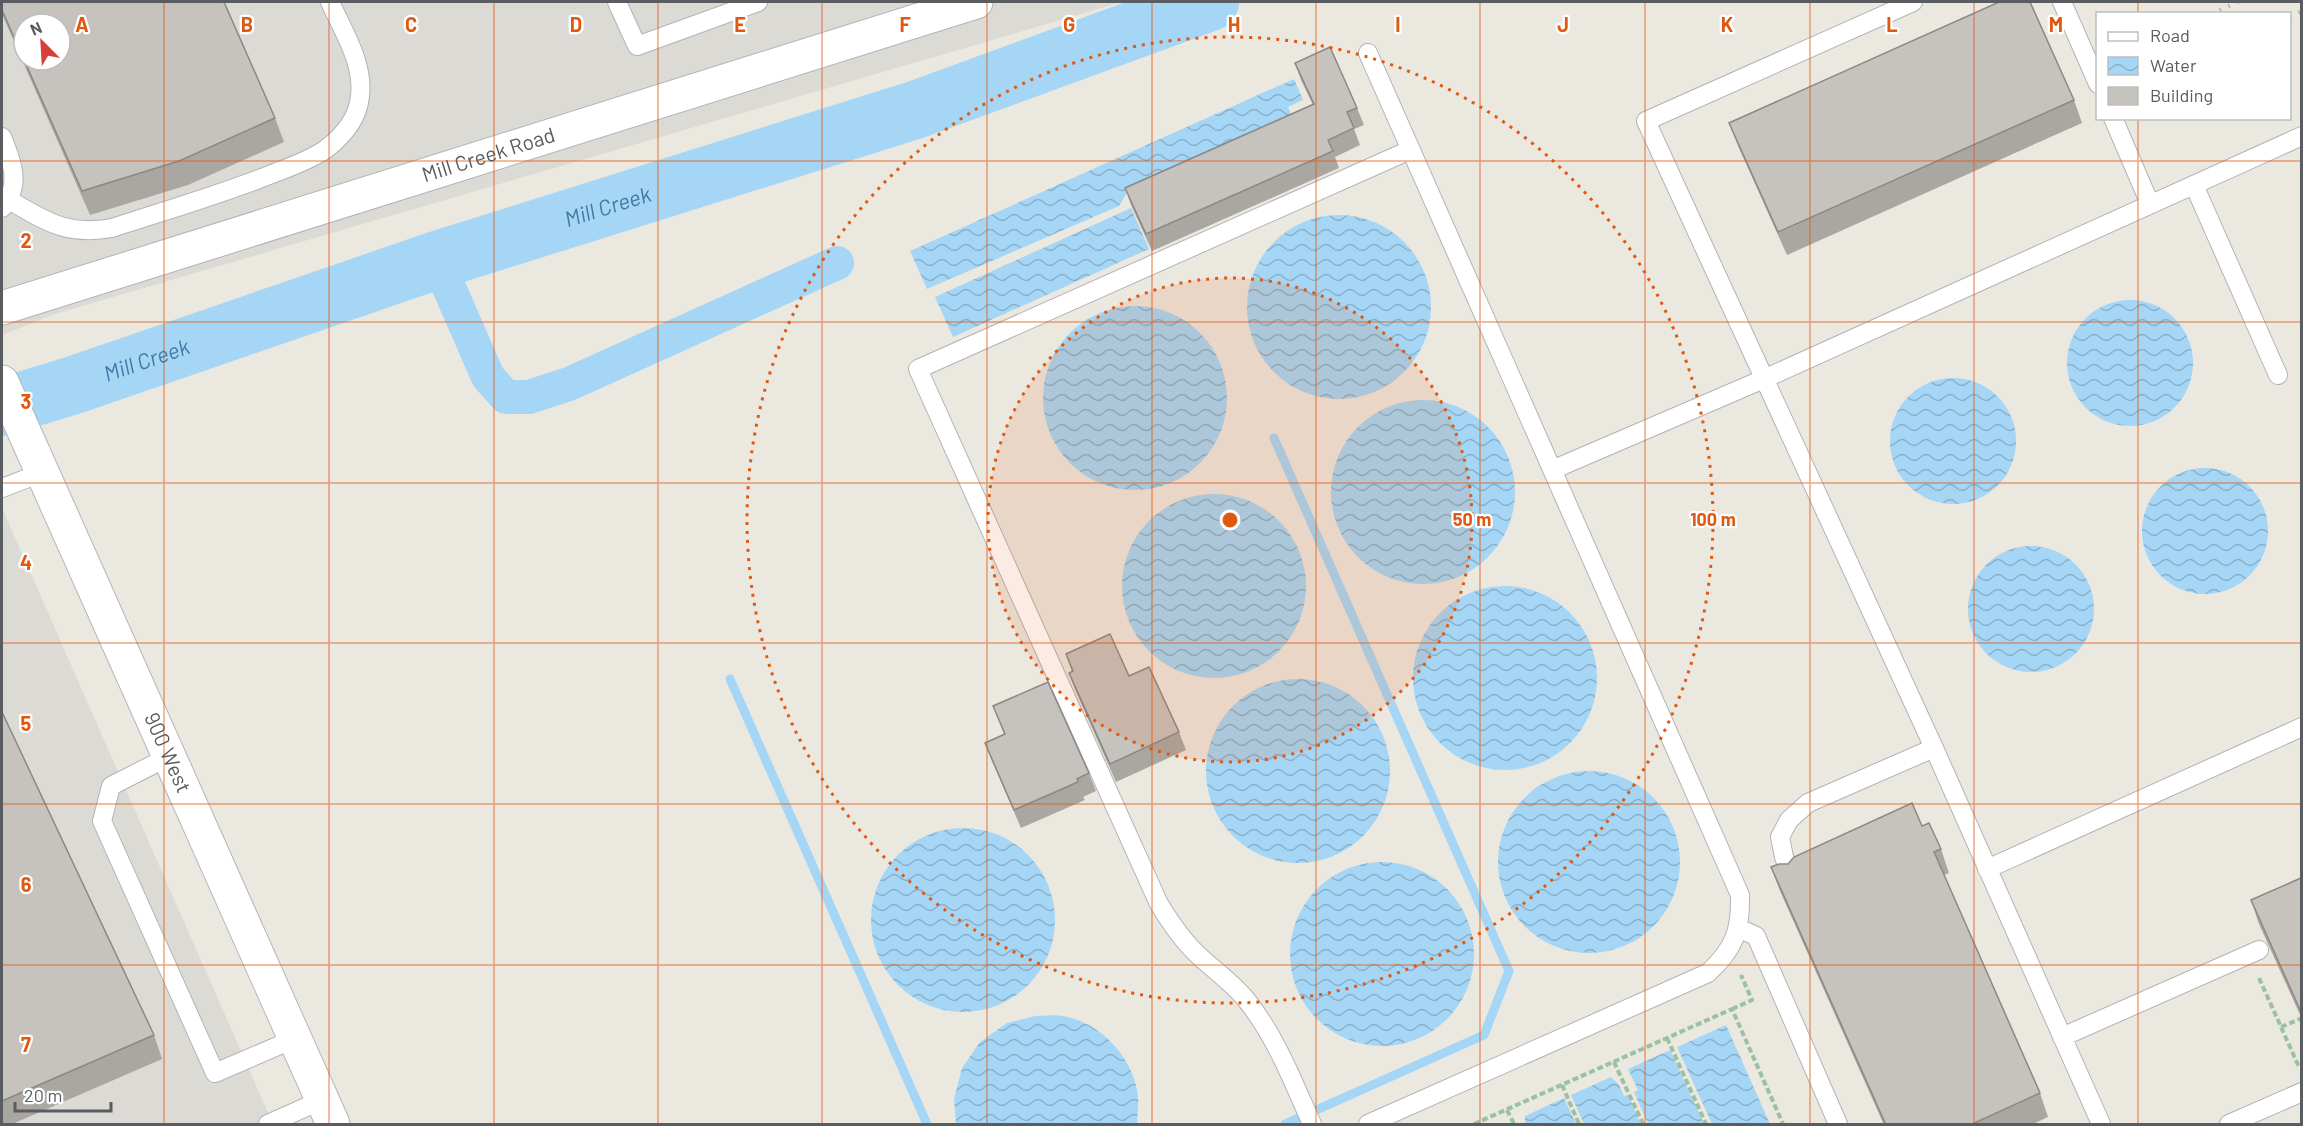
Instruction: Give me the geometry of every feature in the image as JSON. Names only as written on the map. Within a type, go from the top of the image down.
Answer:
[{"type":"street","name":"Mill Creek Road","points":[[2,308],[976,2]]},
{"type":"street","name":"900 West","points":[[2,382],[327,1112]]},
{"type":"lane","points":[[2,137],[14,175],[5,204],[66,230],[94,231],[112,228],[255,181],[325,150],[350,125],[360,98],[359,72],[330,2]]},
{"type":"lane","points":[[617,2],[638,46],[759,2]]},
{"type":"lane","points":[[1913,2],[1646,121],[1934,748],[2101,1125]]},
{"type":"lane","points":[[2062,2],[2096,82]]},
{"type":"lane","points":[[1368,52],[1740,895],[1738,928],[1730,950],[1708,973],[1368,1125]]},
{"type":"lane","points":[[2114,120],[2150,204]]},
{"type":"lane","points":[[1552,470],[1766,378],[2301,136]]},
{"type":"lane","points":[[1312,1125],[1277,1045],[1247,1001],[1232,983],[1197,955],[1183,940],[1159,904],[918,369],[1410,150]]},
{"type":"lane","points":[[2194,185],[2278,375]]},
{"type":"lane","points":[[2,488],[41,473]]},
{"type":"lane","points":[[1987,869],[2301,727]]},
{"type":"lane","points":[[1792,878],[1780,837],[1789,820],[1808,803],[1934,748]]},
{"type":"lane","points":[[168,757],[111,786],[102,821],[190,1019],[215,1073],[294,1039]]},
{"type":"lane","points":[[1738,928],[1756,936],[1838,1125]]},
{"type":"lane","points":[[2062,1037],[2253,953]]},
{"type":"lane","points":[[2229,1125],[2301,1092]]},
{"type":"lane","points":[[268,1125],[327,1112]]},
{"type":"path","points":[[1474,1125],[1752,1000],[1730,950]]},
{"type":"path","points":[[2253,953],[2301,1073]]},
{"type":"path","points":[[1732,1009],[1783,1125]]},
{"type":"path","points":[[2281,1027],[2301,1018]]},
{"type":"path","points":[[1667,1038],[1706,1125]]},
{"type":"path","points":[[1614,1062],[1643,1125]]},
{"type":"path","points":[[1562,1085],[1579,1125]]},
{"type":"path","points":[[1507,1110],[1514,1125]]},
{"type":"shaded area","points":[[2,2],[1122,2],[55,314],[2,335]]},
{"type":"shaded area","points":[[2,508],[273,1124],[2,1124]]},
{"type":"water","points":[[1294,79],[1303,100],[1288,107],[1293,118],[1128,191],[1119,206],[927,289],[910,251]]},
{"type":"water","points":[[1131,208],[1149,249],[953,337],[935,297]]},
{"type":"water","points":[[1339,215],[1374,222],[1404,242],[1424,272],[1431,307],[1424,342],[1404,372],[1374,392],[1339,399],[1304,392],[1274,372],[1254,342],[1247,307],[1254,272],[1274,242],[1304,222]]},
{"type":"water","points":[[2130,300],[2154,305],[2175,318],[2188,339],[2193,363],[2188,387],[2175,408],[2154,421],[2130,426],[2106,421],[2085,408],[2072,387],[2067,363],[2072,339],[2085,318],[2106,305]]},
{"type":"water","points":[[1135,306],[1170,313],[1200,333],[1220,363],[1227,398],[1220,433],[1200,463],[1170,483],[1135,490],[1100,483],[1070,463],[1050,433],[1043,398],[1050,363],[1070,333],[1100,313]]},
{"type":"water","points":[[1953,378],[1977,382],[1998,396],[2012,417],[2016,441],[2012,465],[1998,486],[1977,500],[1953,504],[1929,500],[1908,486],[1894,465],[1890,441],[1894,417],[1908,396],[1929,382]]},
{"type":"water","points":[[1423,400],[1458,407],[1488,427],[1508,457],[1515,492],[1508,527],[1488,557],[1458,577],[1423,584],[1388,577],[1358,557],[1338,527],[1331,492],[1338,457],[1358,427],[1388,407]]},
{"type":"water","points":[[2205,468],[2229,472],[2250,486],[2264,507],[2268,531],[2264,555],[2250,576],[2229,590],[2205,594],[2181,590],[2160,576],[2146,555],[2142,531],[2146,507],[2160,486],[2181,472]]},
{"type":"water","points":[[1214,494],[1249,501],[1279,521],[1299,551],[1306,586],[1299,621],[1279,651],[1249,671],[1214,678],[1179,671],[1149,651],[1129,621],[1122,586],[1129,551],[1149,521],[1179,501]]},
{"type":"water","points":[[2031,546],[2055,550],[2076,564],[2090,585],[2094,609],[2090,633],[2076,654],[2055,668],[2031,672],[2007,668],[1986,654],[1972,633],[1968,609],[1972,585],[1986,564],[2007,550]]},
{"type":"water","points":[[1505,586],[1540,593],[1570,613],[1590,643],[1597,678],[1590,713],[1570,743],[1540,763],[1505,770],[1470,763],[1440,743],[1420,713],[1413,678],[1420,643],[1440,613],[1470,593]]},
{"type":"water","points":[[1298,679],[1333,686],[1363,706],[1383,736],[1390,771],[1383,806],[1363,836],[1333,856],[1298,863],[1263,856],[1233,836],[1213,806],[1206,771],[1213,736],[1233,706],[1263,686]]},
{"type":"water","points":[[1589,771],[1607,772],[1624,777],[1654,797],[1674,827],[1679,844],[1679,880],[1674,897],[1654,927],[1624,947],[1607,952],[1589,953],[1571,952],[1554,947],[1524,927],[1504,897],[1499,880],[1498,862],[1499,844],[1504,827],[1524,797],[1554,777],[1571,772]]},
{"type":"water","points":[[963,828],[998,835],[1028,855],[1048,885],[1055,920],[1048,955],[1028,985],[998,1005],[963,1012],[928,1005],[898,985],[878,955],[871,920],[878,885],[898,855],[928,835]]},
{"type":"water","points":[[1382,862],[1417,869],[1447,889],[1467,919],[1474,954],[1467,989],[1447,1019],[1417,1039],[1382,1046],[1347,1039],[1317,1019],[1297,989],[1290,954],[1297,919],[1317,889],[1347,869]]},
{"type":"water","points":[[1035,1016],[1063,1016],[1077,1020],[1102,1034],[1113,1044],[1123,1056],[1135,1082],[1138,1099],[1137,1124],[956,1124],[954,1099],[962,1068],[980,1042],[1007,1023]]},
{"type":"water","points":[[1726,1025],[1770,1124],[1712,1124],[1677,1047]]},
{"type":"water","points":[[1670,1050],[1704,1124],[1648,1124],[1634,1092],[1638,1090],[1628,1069]]},
{"type":"water","points":[[1611,1077],[1619,1085],[1624,1096],[1628,1095],[1641,1124],[1584,1124],[1571,1095]]},
{"type":"water","points":[[1564,1098],[1576,1124],[1525,1124],[1525,1116]]},
{"type":"building","points":[[2,2],[224,2],[275,118],[179,161],[82,191],[29,72],[72,72],[72,12],[12,12],[12,33],[2,10]]},
{"type":"building","points":[[1999,2],[2030,2],[2074,100],[1778,232],[1729,123]]},
{"type":"building","points":[[1330,47],[1357,108],[1347,112],[1354,128],[1328,140],[1333,151],[1146,234],[1125,188],[1314,104],[1295,63]]},
{"type":"building","points":[[1110,634],[1129,676],[1149,667],[1179,732],[1110,764],[1069,673],[1073,671],[1066,654]]},
{"type":"building","points":[[1048,682],[1089,773],[1077,779],[1078,782],[1014,810],[985,743],[1005,734],[993,706]]},
{"type":"building","points":[[2,712],[154,1035],[2,1101]]},
{"type":"building","points":[[1912,803],[1922,826],[1929,823],[1941,849],[1934,852],[2040,1093],[1970,1125],[1886,1125],[1771,867],[1788,864],[1794,857]]},
{"type":"building","points":[[2301,878],[2301,1012],[2251,900]]},
{"type":"waterway","name":"Mill Creek","points":[[2,407],[74,385],[437,260],[915,110],[1210,2]]},
{"type":"waterway","points":[[437,260],[488,377],[506,397],[529,397],[569,384],[837,263]]},
{"type":"waterway","points":[[1274,438],[1509,971],[1484,1035],[1285,1124]]},
{"type":"waterway","points":[[730,679],[927,1124]]},
{"type":"railway","points":[[2216,12],[2238,2]]},
{"type":"railway","points":[[2291,16],[2302,11]]}]
